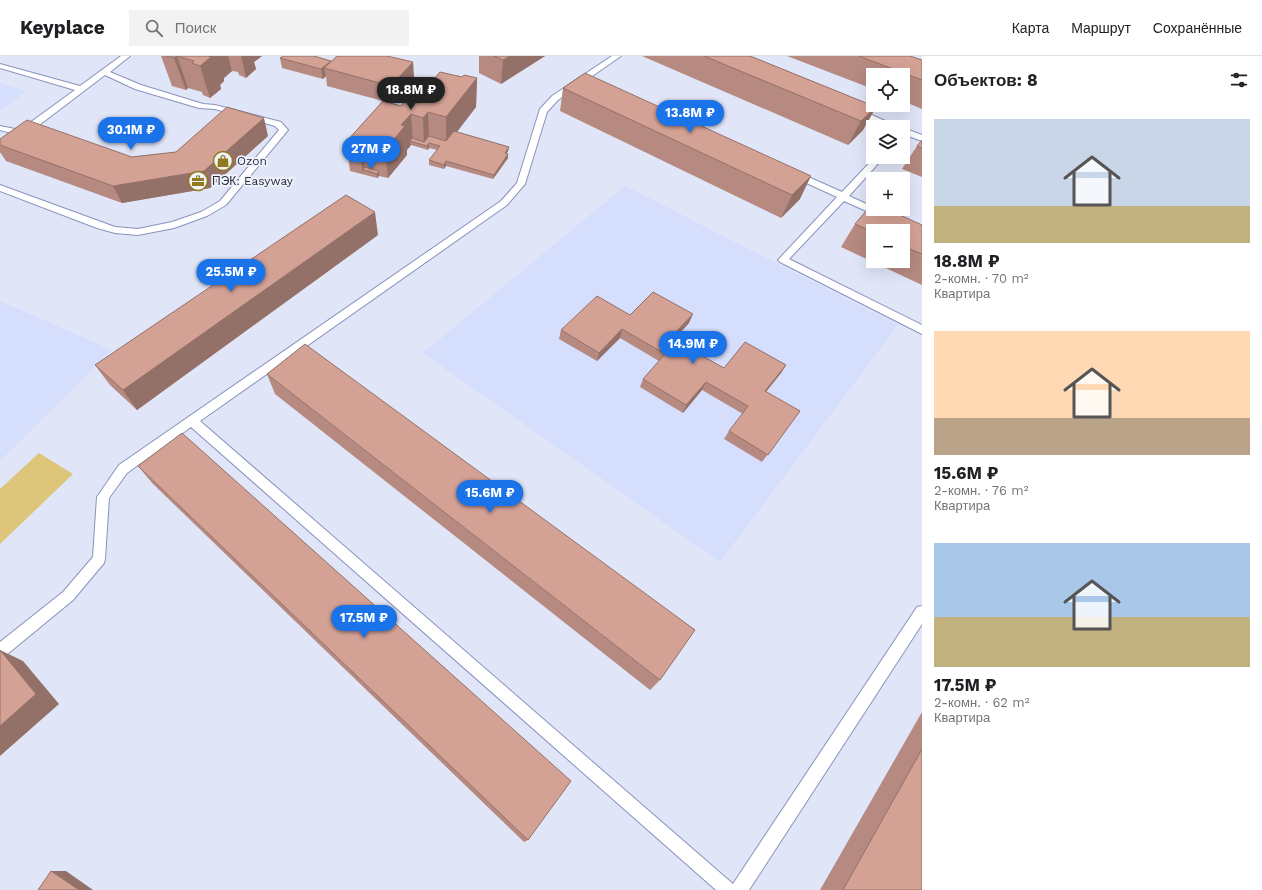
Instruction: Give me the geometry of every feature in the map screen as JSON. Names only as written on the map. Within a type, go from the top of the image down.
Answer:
[{"type":"lane","points":[[0,149],[126,56]]},
{"type":"lane","points":[[0,651],[68,596],[99,559],[103,497],[123,469],[504,203],[521,184],[543,111],[555,98],[588,80],[617,56]]},
{"type":"lane","points":[[0,66],[82,89]]},
{"type":"lane","points":[[0,188],[100,226],[115,230],[138,232],[174,225],[204,214],[223,204],[284,130],[278,124],[215,107],[202,106],[138,87],[104,72]]},
{"type":"lane","points":[[851,109],[877,120]]},
{"type":"lane","points":[[0,128],[23,133]]},
{"type":"lane","points":[[910,132],[922,131]]},
{"type":"lane","points":[[910,134],[922,138]]},
{"type":"lane","points":[[873,164],[783,260],[922,330]]},
{"type":"lane","points":[[785,170],[893,219]]},
{"type":"lane","points":[[192,421],[728,890]]},
{"type":"lane","points":[[740,890],[922,612]]},
{"type":"shaded area","points":[[0,83],[26,91],[0,111]]},
{"type":"shaded area","points":[[625,186],[898,325],[720,562],[423,353]]},
{"type":"shaded area","points":[[0,301],[112,350],[0,461]]},
{"type":"shaded area","points":[[39,453],[73,474],[0,544],[0,489]]},
{"type":"building","points":[[166,56],[177,56],[174,58]]},
{"type":"building","points":[[177,56],[211,57],[200,66],[192,63],[194,61]]},
{"type":"building","points":[[283,56],[314,56],[331,61],[321,69],[280,58]]},
{"type":"building","points":[[337,56],[387,56],[413,62],[391,86],[324,68]]},
{"type":"building","points":[[494,56],[510,56],[503,60]]},
{"type":"building","points":[[704,56],[750,56],[866,103],[866,112],[871,112],[861,121]]},
{"type":"building","points":[[859,56],[910,56],[922,60],[922,80],[910,75],[910,68],[890,68]]},
{"type":"building","points":[[440,72],[462,77],[464,75],[477,78],[446,117],[428,112],[423,118],[411,114],[401,125],[405,126],[385,150],[362,143],[359,146],[346,142],[383,101],[401,106],[406,100],[418,103],[426,93],[423,92]]},
{"type":"building","points":[[585,73],[811,176],[792,195],[563,88]]},
{"type":"building","points":[[227,107],[264,118],[204,171],[113,186],[0,145],[0,139],[27,120],[132,157],[176,152]]},
{"type":"building","points":[[454,131],[509,147],[505,153],[508,154],[494,175],[446,161],[444,165],[429,160],[440,146],[429,143],[427,146],[410,141],[412,138],[424,142],[429,136],[446,141]]},
{"type":"building","points":[[922,140],[922,148],[917,146]]},
{"type":"building","points":[[365,167],[379,171],[377,174],[363,170]]},
{"type":"building","points":[[346,195],[375,212],[123,390],[95,365]]},
{"type":"building","points":[[866,211],[866,216],[902,216],[922,225],[922,254],[910,249],[910,224],[866,224],[866,229],[855,224]]},
{"type":"building","points":[[653,292],[693,314],[670,338],[724,368],[745,342],[786,365],[765,391],[800,411],[768,455],[729,431],[748,406],[706,382],[686,405],[643,379],[665,354],[622,329],[599,353],[561,330],[597,296],[630,315]]},
{"type":"building","points":[[305,344],[695,630],[660,680],[267,374]]},
{"type":"building","points":[[182,433],[571,781],[528,840],[138,466]]},
{"type":"building","points":[[0,650],[36,694],[0,726]]},
{"type":"building","points":[[922,749],[922,890],[843,890]]},
{"type":"building","points":[[51,871],[79,890],[38,890]]},
{"type":"place","name":"Ozon","points":[[223,161]]},
{"type":"place","name":"ПЭК: Easyway","points":[[198,181]]}]
